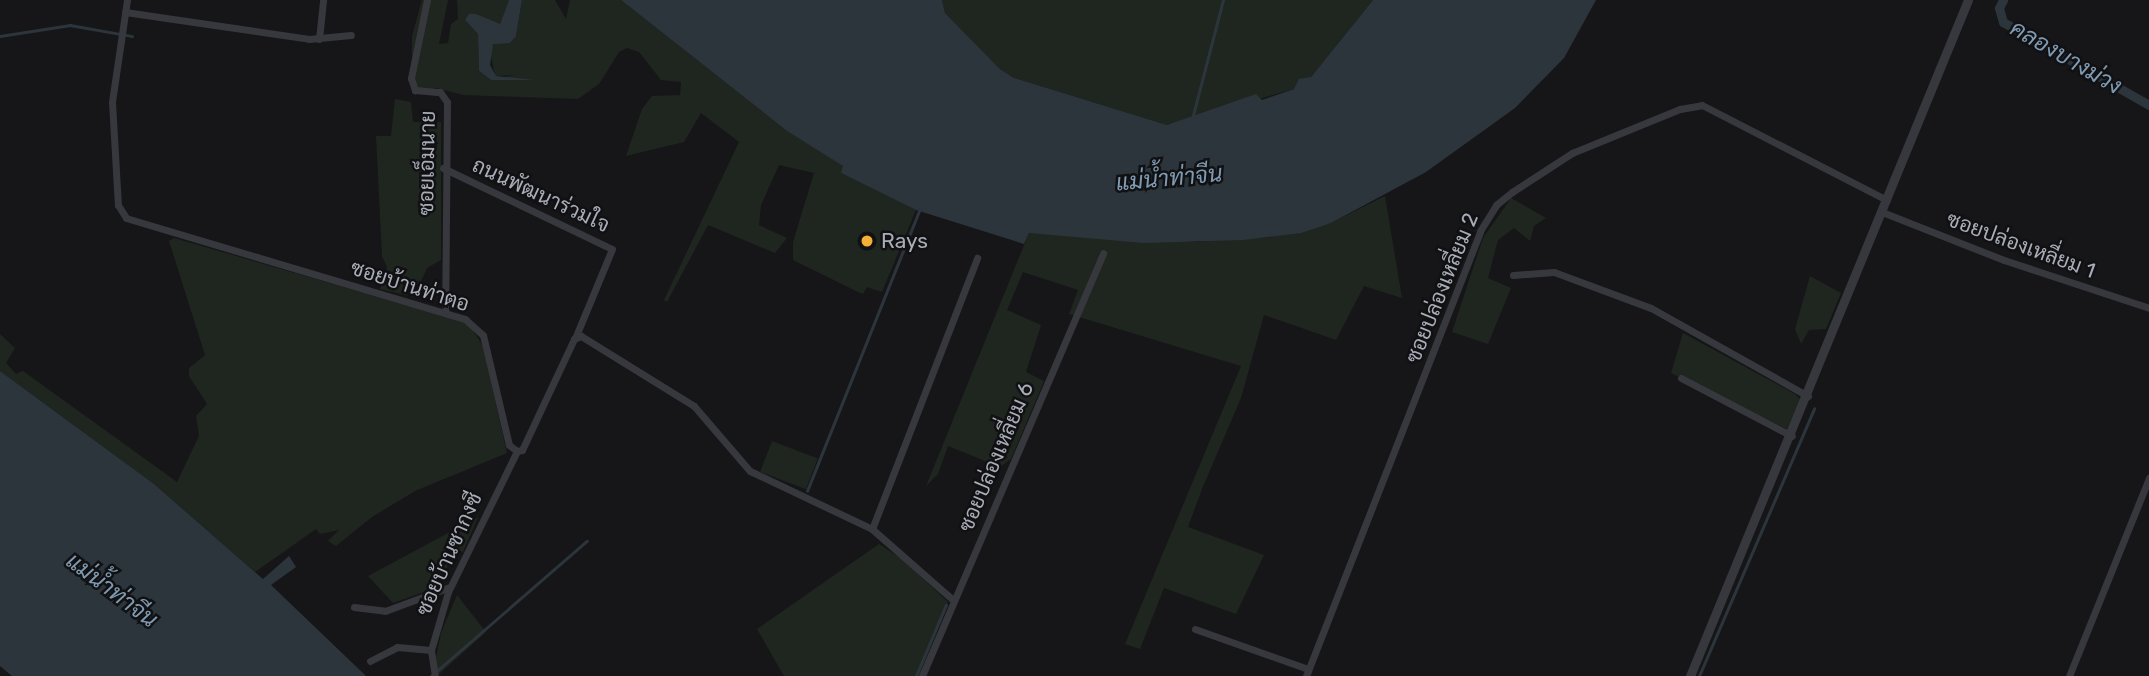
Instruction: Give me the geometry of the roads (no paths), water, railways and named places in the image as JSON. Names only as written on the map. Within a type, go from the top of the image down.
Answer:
[{"type":"street","name":"ซอยบ้านท่าตอ","points":[[127,0],[112,102],[113,158],[118,205],[126,218],[465,319],[483,335],[509,445],[517,452]]},
{"type":"street","points":[[319,39],[323,0]]},
{"type":"street","name":"ซอยเอ็มนาย","points":[[427,0],[411,78],[415,90],[440,92],[447,102],[443,168],[445,312]]},
{"type":"street","points":[[1690,676],[1792,436],[1968,0]]},
{"type":"street","points":[[125,12],[319,39],[351,35]]},
{"type":"street","name":"ซอยปล่องเหลี่ยม 2","points":[[1307,673],[1480,231],[1496,205],[1572,153],[1680,109],[1702,105],[1887,200]]},
{"type":"street","name":"ถนนพัฒนาร่วมใจ","points":[[443,168],[612,249],[576,335]]},
{"type":"street","name":"ซอยปล่องเหลี่ยม 1","points":[[1882,212],[2004,260],[2149,308]]},
{"type":"street","name":"ซอยปล่องเหลี่ยม 6","points":[[922,676],[1103,253]]},
{"type":"street","points":[[872,529],[977,258]]},
{"type":"street","points":[[1513,275],[1555,272],[1651,309],[1808,396]]},
{"type":"street","points":[[517,452],[522,450],[576,335],[694,406],[750,471],[872,529],[953,600]]},
{"type":"street","points":[[1681,378],[1792,436]]},
{"type":"street","name":"ซอยบ้านซากงซี","points":[[434,675],[431,650],[450,587],[517,452]]},
{"type":"street","points":[[2069,676],[2149,478]]},
{"type":"street","points":[[354,607],[385,611],[450,587]]},
{"type":"street","points":[[1195,629],[1307,673]]},
{"type":"street","points":[[370,661],[397,647],[431,650]]},
{"type":"water","points":[[509,0],[522,0],[516,36],[510,43],[493,44],[490,65],[496,76],[535,80],[491,80],[479,71],[478,34],[465,20],[469,14],[476,14],[500,24]]},
{"type":"water","name":"แม่น้ำท่าจีน","points":[[621,0],[942,0],[945,13],[1000,69],[1014,78],[1167,125],[1256,94],[1262,100],[1294,89],[1299,79],[1311,77],[1373,0],[1596,0],[1564,58],[1515,108],[1426,172],[1331,223],[1301,233],[1243,240],[1144,243],[1029,233],[1024,244],[916,210],[841,173],[843,166],[787,131]]},
{"type":"water","name":"แม่น้ำท่าจีน","points":[[0,371],[154,484],[263,579],[289,556],[296,567],[271,585],[366,676],[12,676],[0,666]]},
{"type":"waterway","points":[[1192,119],[1223,0]]},
{"type":"waterway","name":"คลองบางม่วง","points":[[2003,0],[1999,8],[2003,22],[2149,105]]},
{"type":"waterway","points":[[0,36],[70,25],[132,36]]},
{"type":"waterway","points":[[807,491],[920,208]]},
{"type":"waterway","points":[[1699,676],[1814,409]]},
{"type":"waterway","points":[[431,676],[587,541]]},
{"type":"waterway","points":[[916,676],[946,605]]},
{"type":"place","name":"Rays","points":[[867,241]]}]
